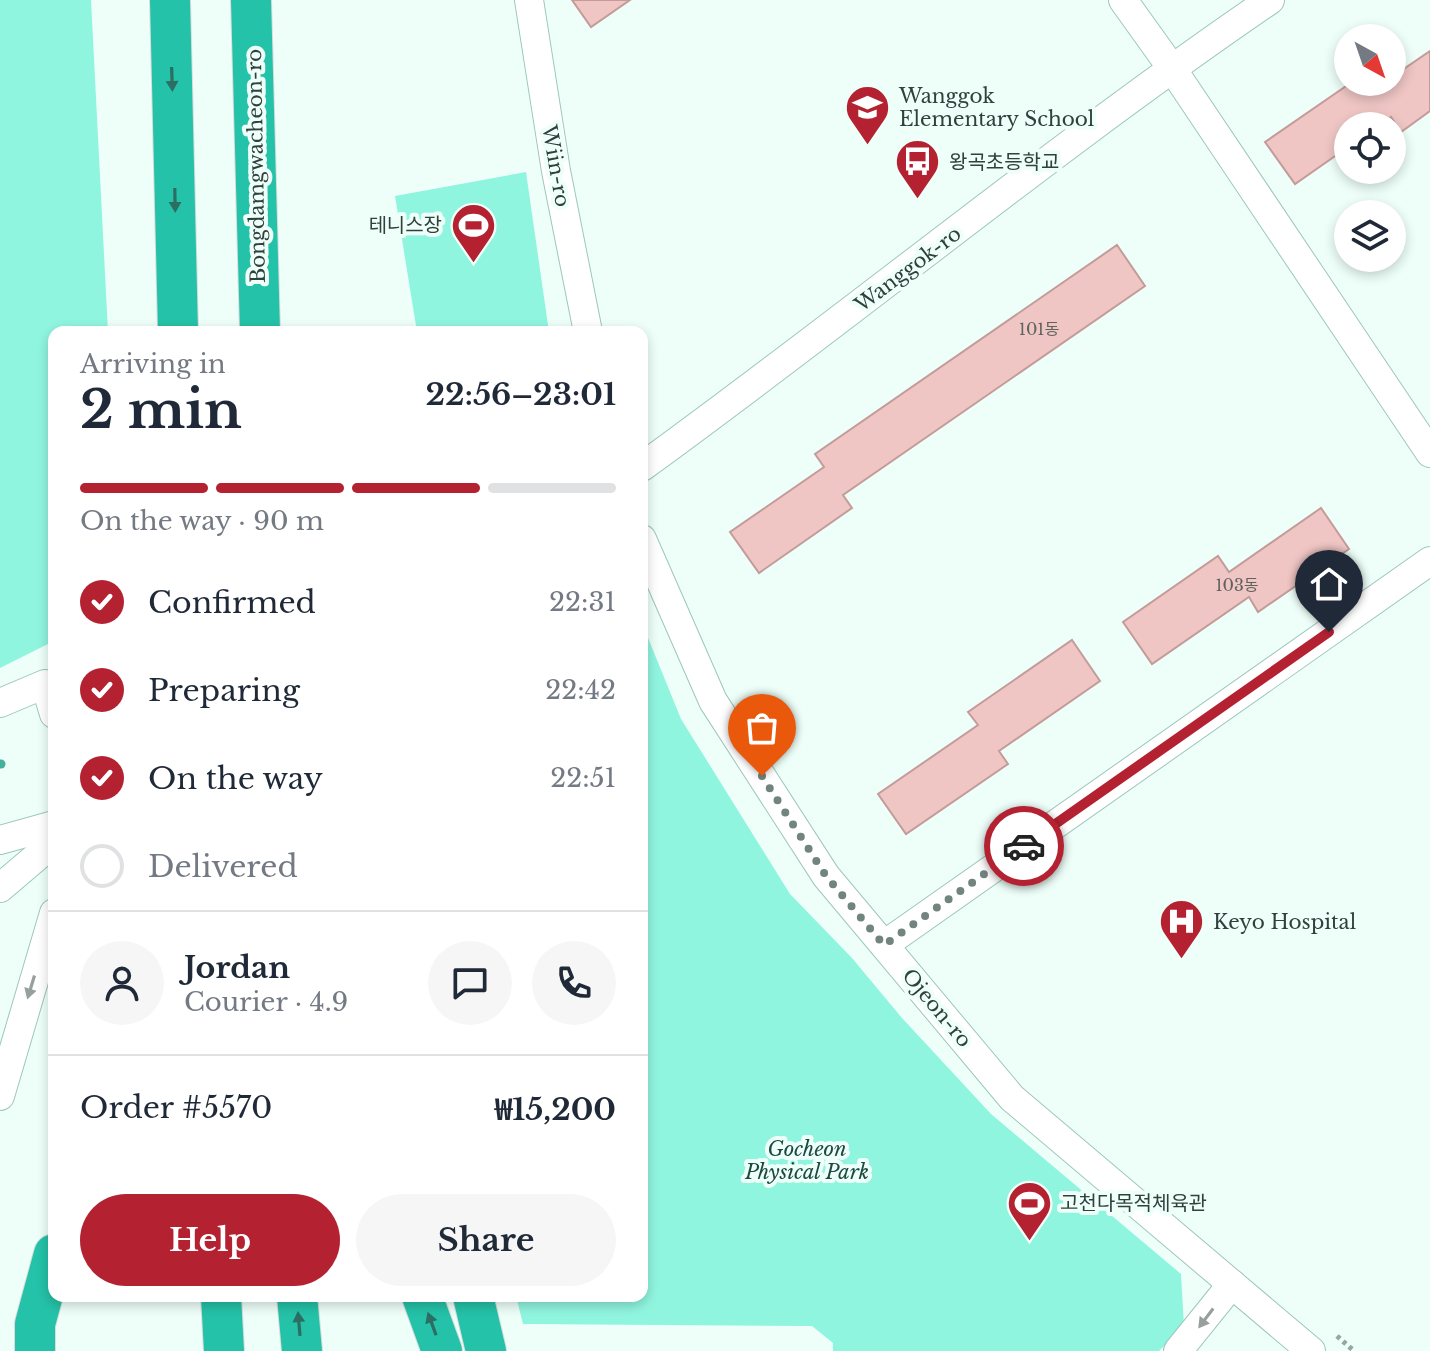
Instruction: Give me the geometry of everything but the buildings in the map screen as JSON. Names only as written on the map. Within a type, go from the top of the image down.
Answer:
[{"type":"highway","name":"Bongdamgwacheon-ro","points":[[252,6],[260,326]]},
{"type":"highway","points":[[170,18],[178,326]]},
{"type":"highway","points":[[32,1342],[48,1278]]},
{"type":"highway","points":[[221,1302],[224,1351]]},
{"type":"highway","points":[[298,1302],[302,1351]]},
{"type":"highway","points":[[424,1302],[442,1351]]},
{"type":"highway","points":[[474,1302],[486,1351]]},
{"type":"street","name":"Wiin-ro","points":[[529,0],[556,171],[587,326]]},
{"type":"street","points":[[1123,0],[1430,453]]},
{"type":"street","name":"Wanggok-ro","points":[[648,463],[774,372],[1171,67],[1270,0]]},
{"type":"street","name":"Ojeon-ro","points":[[648,553],[713,701],[826,876],[1012,1098],[1232,1284],[1320,1341]]},
{"type":"street","points":[[884,945],[1430,561]]},
{"type":"street","points":[[0,703],[45,684],[48,694]]},
{"type":"street","points":[[0,840],[48,827]]},
{"type":"street","points":[[0,888],[48,847]]},
{"type":"street","points":[[0,1096],[48,933]]},
{"type":"street","points":[[1178,1351],[1232,1284]]},
{"type":"path","points":[[1320,1341],[1354,1351]]},
{"type":"green space","points":[[0,0],[91,0],[108,326],[48,326],[48,644],[0,668]]},
{"type":"green space","name":"테니스장","points":[[526,172],[548,326],[416,326],[395,196]]},
{"type":"green space","name":"Gocheon Physical Park","points":[[648,638],[681,719],[790,894],[852,958],[902,1018],[991,1114],[1181,1274],[1184,1326],[1159,1351],[833,1351],[833,1343],[812,1326],[523,1324],[518,1302],[648,1302]]},
{"type":"way so far","points":[[762,776],[826,876],[884,945],[1024,846]]},
{"type":"place","name":"Wanggok Elementary School","points":[[868,147]]},
{"type":"place","name":"왕곡초등학교","points":[[918,201]]},
{"type":"place","name":"테니스장","points":[[473,264]]},
{"type":"place","name":"Keyo Hospital","points":[[1182,961]]},
{"type":"place","name":"고천다목적체육관","points":[[1029,1242]]},
{"type":"route","points":[[1024,846],[1329,632]]}]
